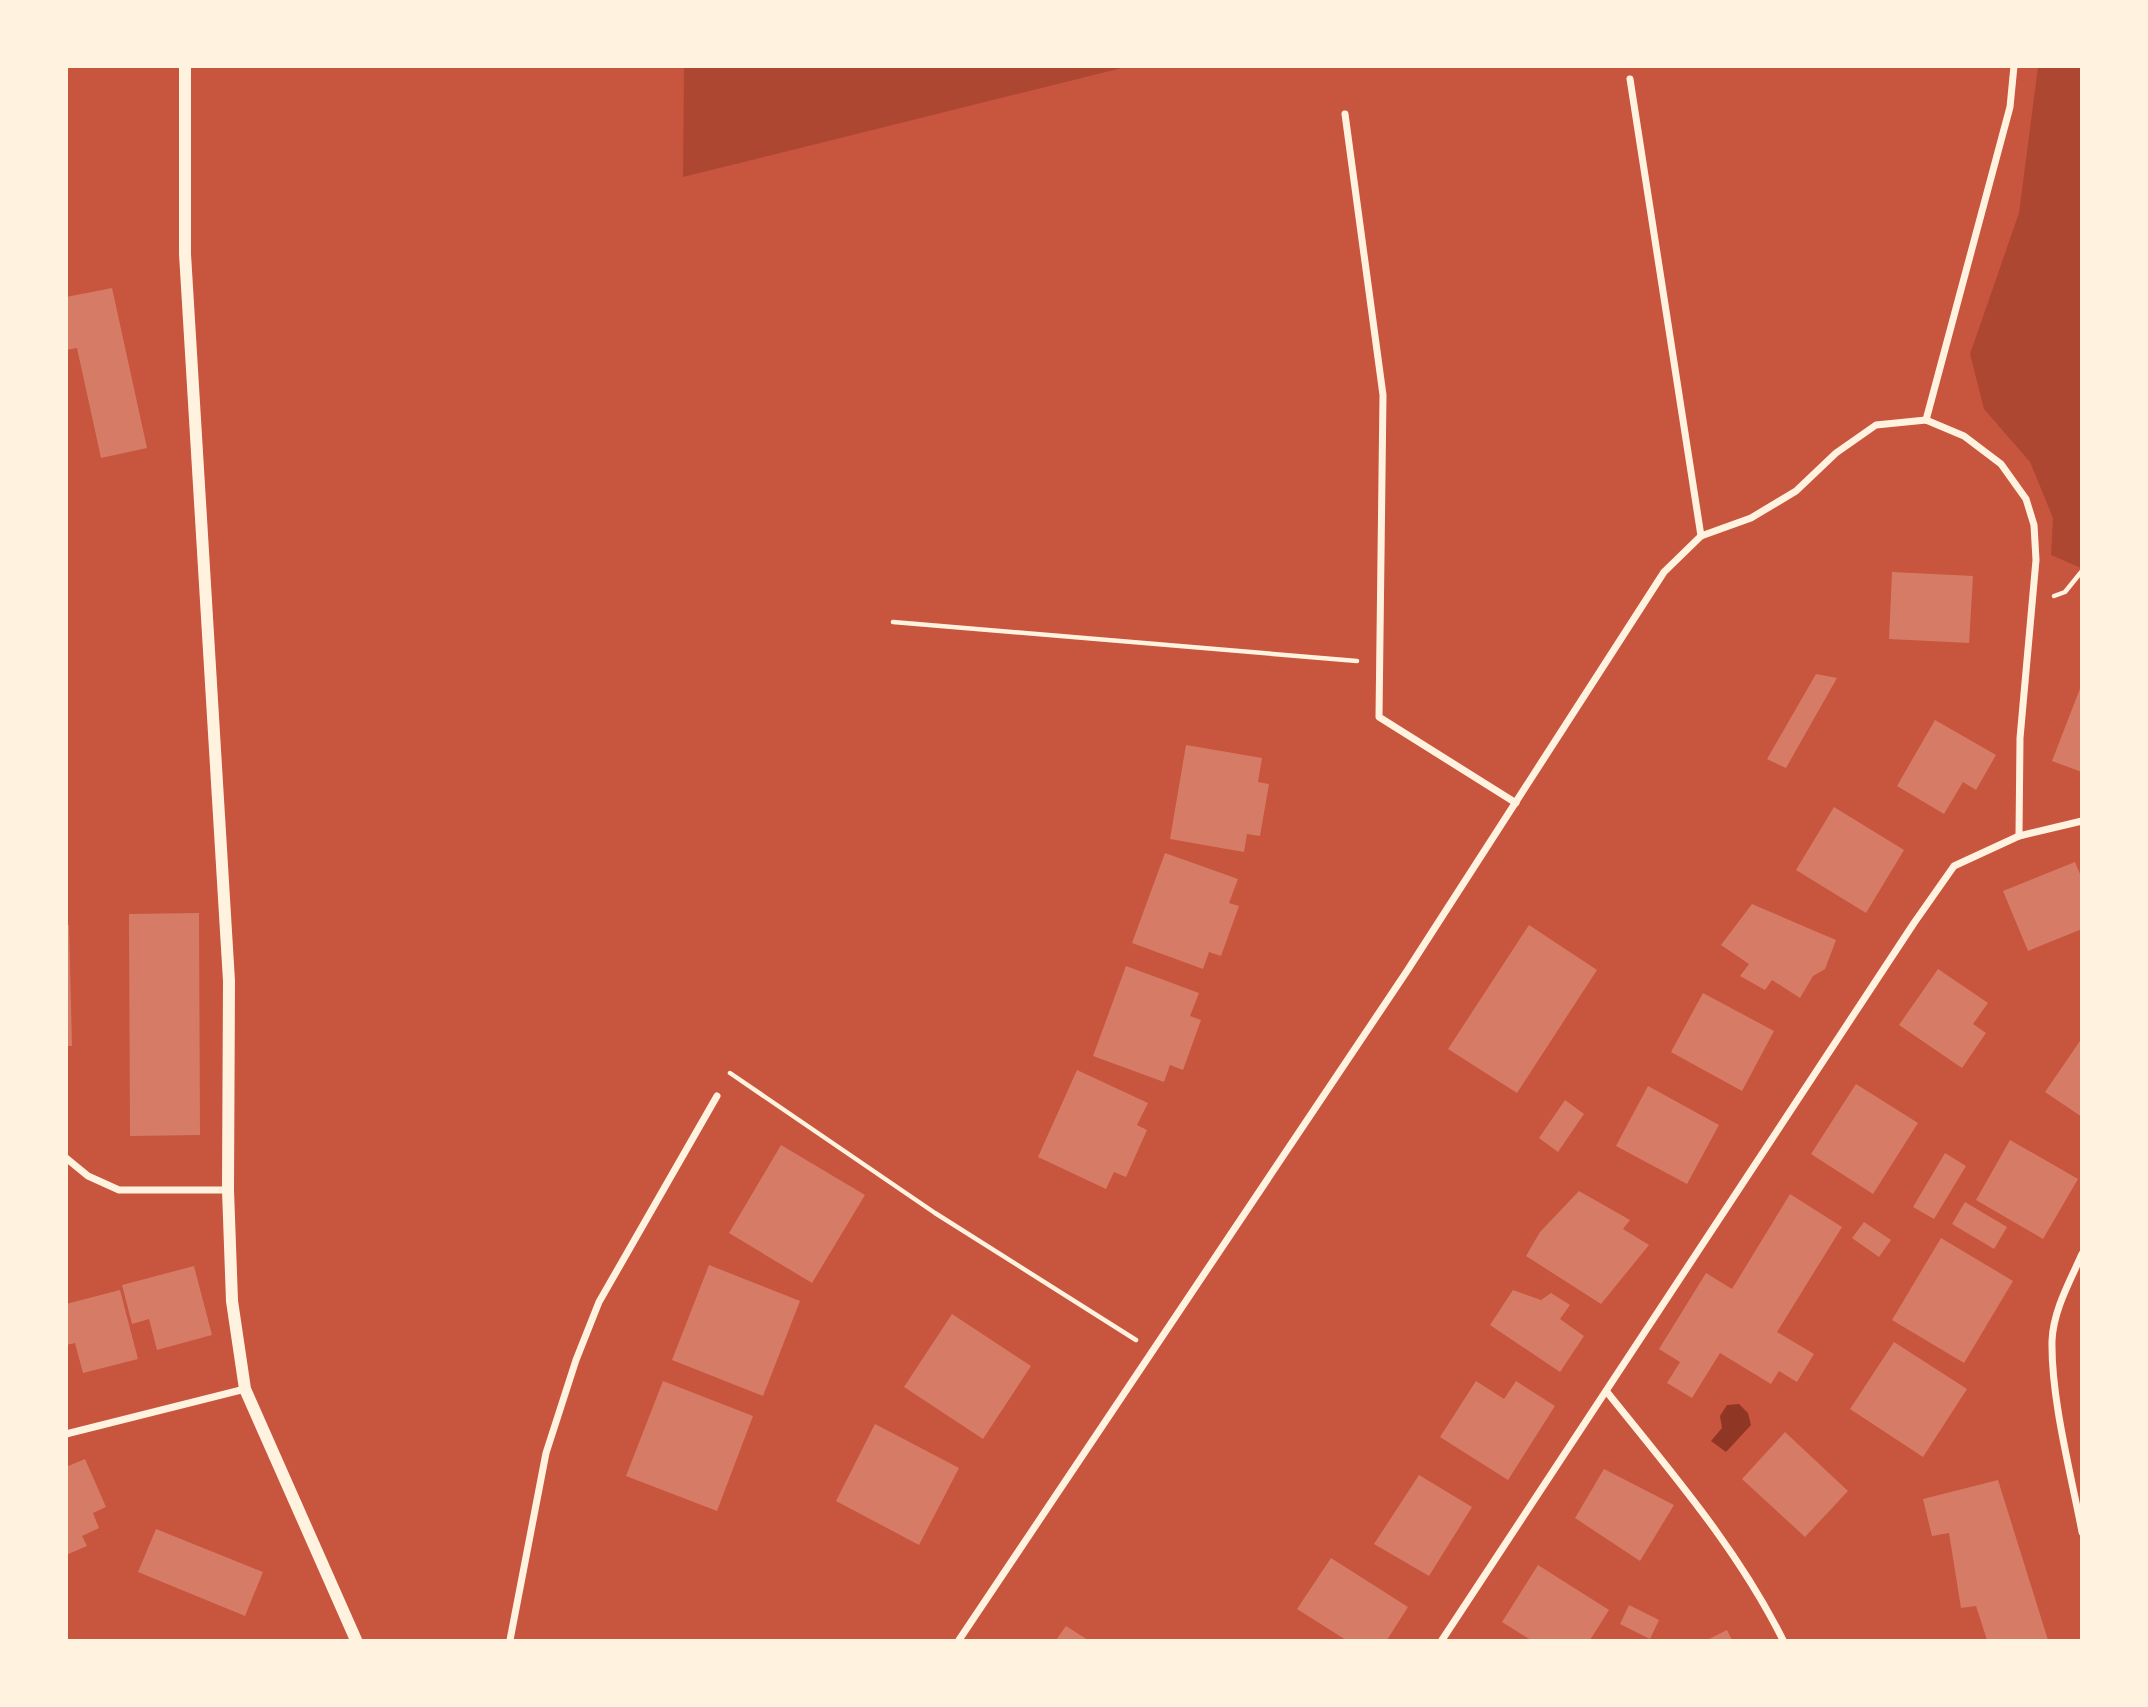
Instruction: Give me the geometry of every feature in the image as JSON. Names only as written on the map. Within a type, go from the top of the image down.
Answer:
[{"type":"street","points":[[185,66],[185,254],[229,981],[228,1190],[232,1301],[245,1389],[356,1640]]},
{"type":"street","points":[[1926,420],[2010,107],[2014,66]]},
{"type":"street","points":[[1630,79],[1701,536]]},
{"type":"street","points":[[1345,114],[1383,395],[1379,717],[1516,803]]},
{"type":"street","points":[[959,1640],[1408,971],[1664,572],[1701,536],[1751,518],[1796,491],[1836,453],[1876,425],[1926,420],[1965,436],[2001,464],[2026,499],[2034,525],[2036,560],[2020,738],[2019,836]]},
{"type":"street","points":[[1442,1640],[1906,934],[1954,866],[2019,836],[2081,821]]},
{"type":"street","points":[[510,1640],[546,1453],[576,1360],[599,1302],[717,1096]]},
{"type":"street","points":[[66,1158],[88,1176],[119,1190],[228,1190]]},
{"type":"street","points":[[2081,1254],[2062,1299],[2052,1339],[2058,1397],[2081,1532]]},
{"type":"street","points":[[66,1434],[245,1389]]},
{"type":"street","points":[[1607,1392],[1718,1531],[1768,1610],[1783,1640]]},
{"type":"path","points":[[893,622],[1379,663]]},
{"type":"path","points":[[730,1073],[935,1213],[1152,1349]]},
{"type":"shaded area","points":[[684,66],[1126,67],[683,177]]},
{"type":"shaded area","points":[[2038,67],[2081,67],[2081,568],[2051,555],[2053,518],[2030,462],[1984,409],[1970,354],[2019,213]]},
{"type":"shaded area","points":[[1739,1404],[1748,1413],[1751,1425],[1726,1452],[1711,1441],[1722,1428],[1720,1416],[1727,1405]]},
{"type":"building","points":[[112,288],[147,448],[101,458],[77,348],[66,350],[66,297]]},
{"type":"building","points":[[1892,572],[1973,576],[1969,643],[1889,639]]},
{"type":"building","points":[[1816,674],[1837,678],[1786,768],[1767,759]]},
{"type":"building","points":[[2082,686],[2082,772],[2052,761]]},
{"type":"building","points":[[1935,720],[1996,755],[1976,790],[1963,782],[1944,814],[1897,786]]},
{"type":"building","points":[[1186,745],[1262,758],[1258,782],[1269,784],[1260,836],[1247,834],[1244,852],[1170,839]]},
{"type":"building","points":[[1834,807],[1904,850],[1866,913],[1796,870]]},
{"type":"building","points":[[1165,853],[1238,879],[1229,903],[1239,906],[1221,956],[1209,952],[1203,969],[1132,943]]},
{"type":"building","points":[[2075,862],[2082,879],[2082,929],[2028,951],[2003,891]]},
{"type":"building","points":[[1752,904],[1836,940],[1825,969],[1813,976],[1800,998],[1772,980],[1765,990],[1740,976],[1749,964],[1721,945]]},
{"type":"building","points":[[199,913],[200,1135],[130,1136],[129,914]]},
{"type":"building","points":[[66,925],[69,925],[72,1046],[66,1046]]},
{"type":"building","points":[[1529,925],[1597,970],[1517,1093],[1448,1049]]},
{"type":"building","points":[[1126,966],[1199,993],[1190,1016],[1201,1020],[1183,1070],[1170,1065],[1164,1082],[1093,1056]]},
{"type":"building","points":[[1938,969],[1988,1003],[1973,1024],[1986,1033],[1962,1068],[1899,1025]]},
{"type":"building","points":[[1703,993],[1774,1031],[1742,1091],[1671,1052]]},
{"type":"building","points":[[2082,1038],[2082,1117],[2045,1092]]},
{"type":"building","points":[[1077,1070],[1148,1103],[1137,1125],[1147,1130],[1126,1177],[1114,1172],[1106,1189],[1038,1157]]},
{"type":"building","points":[[1856,1084],[1918,1123],[1873,1194],[1811,1154]]},
{"type":"building","points":[[1648,1086],[1719,1125],[1687,1184],[1616,1146]]},
{"type":"building","points":[[1565,1100],[1584,1114],[1558,1152],[1539,1138]]},
{"type":"building","points":[[2010,1140],[2078,1179],[2043,1239],[1976,1200]]},
{"type":"building","points":[[781,1145],[865,1195],[812,1283],[729,1233]]},
{"type":"building","points":[[1945,1153],[1966,1166],[1934,1219],[1913,1207]]},
{"type":"building","points":[[1579,1191],[1630,1220],[1623,1229],[1649,1245],[1601,1304],[1526,1256],[1540,1232]]},
{"type":"building","points":[[1790,1194],[1842,1227],[1777,1332],[1814,1354],[1797,1382],[1779,1371],[1771,1384],[1720,1353],[1692,1398],[1667,1383],[1680,1362],[1659,1349],[1706,1273],[1732,1289]]},
{"type":"building","points":[[1965,1202],[2007,1227],[1994,1249],[1952,1224]]},
{"type":"building","points":[[1864,1222],[1891,1240],[1879,1257],[1852,1238]]},
{"type":"building","points":[[1941,1238],[2013,1281],[1964,1363],[1892,1320]]},
{"type":"building","points":[[709,1265],[800,1301],[763,1396],[672,1360]]},
{"type":"building","points":[[194,1266],[212,1335],[157,1350],[149,1319],[132,1324],[122,1285]]},
{"type":"building","points":[[120,1290],[138,1359],[83,1373],[75,1343],[66,1345],[66,1304]]},
{"type":"building","points":[[1513,1290],[1541,1300],[1551,1293],[1570,1305],[1560,1319],[1584,1336],[1560,1372],[1490,1325]]},
{"type":"building","points":[[952,1314],[1031,1366],[983,1439],[904,1387]]},
{"type":"building","points":[[1894,1342],[1967,1389],[1923,1457],[1850,1409]]},
{"type":"building","points":[[663,1381],[753,1416],[717,1511],[626,1476]]},
{"type":"building","points":[[1476,1381],[1504,1399],[1516,1381],[1555,1406],[1508,1480],[1440,1437]]},
{"type":"building","points":[[875,1424],[959,1468],[919,1545],[836,1501]]},
{"type":"building","points":[[1785,1432],[1848,1491],[1805,1537],[1742,1479]]},
{"type":"building","points":[[85,1459],[106,1507],[93,1513],[99,1528],[82,1536],[87,1546],[66,1555],[66,1467]]},
{"type":"building","points":[[1604,1469],[1674,1505],[1640,1561],[1575,1518]]},
{"type":"building","points":[[1419,1475],[1472,1507],[1429,1576],[1374,1544]]},
{"type":"building","points":[[1998,1480],[2048,1640],[1987,1640],[1976,1606],[1961,1608],[1949,1533],[1932,1536],[1923,1499]]},
{"type":"building","points":[[156,1529],[263,1572],[245,1616],[138,1572]]},
{"type":"building","points":[[1331,1558],[1408,1607],[1387,1640],[1346,1640],[1297,1609]]},
{"type":"building","points":[[1538,1565],[1609,1610],[1590,1640],[1531,1640],[1502,1622]]},
{"type":"building","points":[[1629,1605],[1659,1620],[1650,1639],[1620,1624]]},
{"type":"building","points":[[1066,1626],[1088,1640],[1056,1640]]},
{"type":"building","points":[[1727,1630],[1732,1640],[1707,1640]]}]
